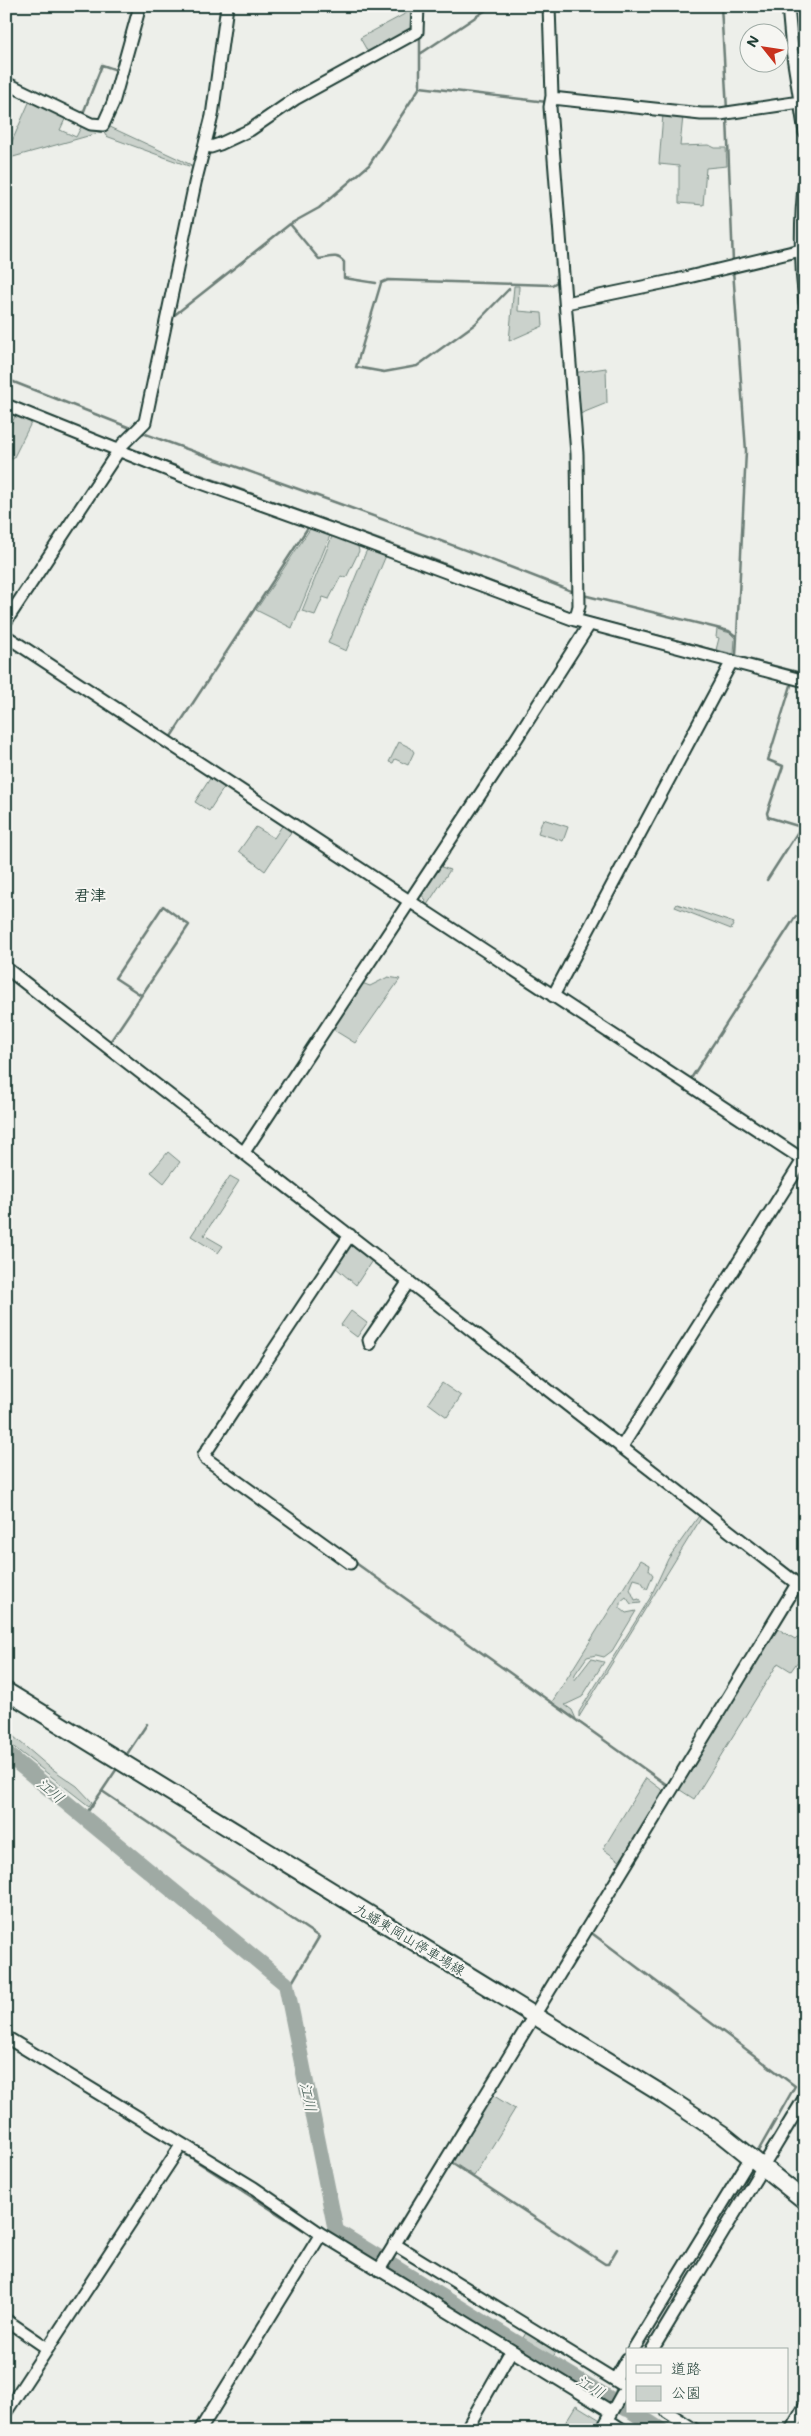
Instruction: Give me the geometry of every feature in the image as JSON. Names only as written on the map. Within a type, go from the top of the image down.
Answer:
[{"type":"main road","name":"九蟠東岡山停車場線","points":[[6,1691],[691,2112],[757,2161],[805,2201]]},
{"type":"street","points":[[6,84],[91,124],[103,125],[113,103],[140,6]]},
{"type":"street","points":[[6,621],[67,531],[118,450],[145,422],[196,182],[209,146],[227,6]]},
{"type":"street","points":[[209,146],[258,126],[295,99],[417,32],[418,6]]},
{"type":"street","points":[[549,6],[552,100],[577,454],[578,594],[576,616]]},
{"type":"street","points":[[788,6],[804,128]]},
{"type":"street","points":[[552,100],[701,114],[800,102]]},
{"type":"street","points":[[805,178],[801,210],[800,250],[805,303]]},
{"type":"street","points":[[566,303],[676,280],[800,250]]},
{"type":"street","points":[[6,405],[185,477],[576,616],[589,625],[805,680]]},
{"type":"street","points":[[246,1149],[412,899],[589,625]]},
{"type":"street","points":[[6,636],[412,899],[804,1159],[623,1445]]},
{"type":"street","points":[[555,993],[732,662]]},
{"type":"street","points":[[6,968],[246,1149],[350,1235],[623,1445],[801,1587],[534,2015],[380,2270]]},
{"type":"street","points":[[350,1235],[204,1455],[205,1458],[350,1563]]},
{"type":"street","points":[[370,1344],[369,1340],[409,1281]]},
{"type":"street","points":[[6,2037],[180,2148],[254,2188],[319,2238],[380,2270],[609,2417],[623,2430]]},
{"type":"street","points":[[634,2348],[757,2161],[805,2097]]},
{"type":"street","points":[[6,2412],[46,2348],[180,2148]]},
{"type":"street","points":[[653,2348],[757,2161]]},
{"type":"street","points":[[200,2430],[319,2238]]},
{"type":"street","points":[[394,2247],[621,2387]]},
{"type":"street","points":[[6,2320],[46,2348]]},
{"type":"street","points":[[466,2430],[509,2354]]},
{"type":"street","points":[[609,2417],[621,2387],[626,2364]]},
{"type":"street","points":[[791,2430],[805,2406]]},
{"type":"street","points":[[670,2414],[695,2430]]},
{"type":"green space","points":[[416,8],[415,29],[369,54],[360,38]]},
{"type":"green space","points":[[31,98],[67,115],[60,130],[76,137],[83,123],[102,132],[6,159],[6,155]]},
{"type":"green space","points":[[663,114],[683,116],[680,146],[709,145],[715,148],[726,148],[727,166],[706,168],[703,205],[679,203],[679,166],[659,164]]},
{"type":"green space","points":[[108,126],[198,168],[106,136],[103,131]]},
{"type":"green space","points":[[514,286],[519,286],[518,311],[542,313],[543,326],[509,341]]},
{"type":"green space","points":[[606,368],[607,403],[575,416],[572,373]]},
{"type":"green space","points":[[17,413],[33,419],[13,459],[6,457],[6,434]]},
{"type":"green space","points":[[312,526],[331,533],[292,628],[256,610]]},
{"type":"green space","points":[[333,534],[357,543],[359,551],[346,578],[341,576],[329,599],[323,597],[315,615],[302,611]]},
{"type":"green space","points":[[374,548],[387,553],[346,651],[328,643],[365,554],[367,550],[372,551]]},
{"type":"green space","points":[[717,629],[730,633],[735,638],[734,654],[716,650],[719,638],[716,637]]},
{"type":"green space","points":[[399,742],[411,748],[414,752],[408,765],[395,759],[393,763],[389,762]]},
{"type":"green space","points":[[211,777],[225,786],[209,811],[195,802]]},
{"type":"green space","points":[[543,819],[568,827],[563,841],[538,833]]},
{"type":"green space","points":[[284,823],[293,829],[265,871],[239,851],[256,827],[274,838]]},
{"type":"green space","points":[[436,865],[450,870],[427,905],[425,904],[426,900],[419,892]]},
{"type":"green space","points":[[677,904],[734,923],[731,929],[675,907]]},
{"type":"green space","points":[[388,977],[400,979],[355,1043],[329,1027],[359,982],[370,986]]},
{"type":"green space","points":[[168,1152],[180,1162],[164,1183],[151,1172]]},
{"type":"green space","points":[[230,1176],[239,1181],[204,1235],[223,1246],[218,1253],[191,1236]]},
{"type":"green space","points":[[352,1240],[373,1259],[356,1285],[335,1267]]},
{"type":"green space","points":[[351,1311],[367,1323],[357,1337],[341,1325]]},
{"type":"green space","points":[[442,1383],[461,1396],[447,1417],[428,1403]]},
{"type":"green space","points":[[701,1513],[703,1515],[579,1717],[579,1712],[650,1598],[668,1559]]},
{"type":"green space","points":[[641,1560],[650,1565],[649,1570],[653,1575],[647,1590],[641,1581],[634,1579],[630,1589],[635,1600],[639,1599],[641,1603],[631,1604],[626,1597],[620,1602],[620,1608],[626,1613],[636,1611],[612,1651],[604,1657],[596,1655],[587,1657],[575,1674],[574,1681],[591,1659],[604,1662],[582,1697],[565,1705],[572,1710],[576,1719],[552,1702]]},
{"type":"green space","points":[[775,1627],[795,1639],[799,1638],[802,1634],[805,1636],[805,1651],[791,1671],[778,1663],[694,1799],[677,1788]]},
{"type":"green space","points":[[6,1730],[48,1766],[77,1786],[92,1802],[89,1806],[6,1741]]},
{"type":"green space","points":[[646,1778],[666,1793],[624,1864],[603,1849]]},
{"type":"green space","points":[[491,2094],[515,2109],[474,2176],[451,2161]]},
{"type":"green space","points":[[527,2331],[557,2350],[553,2357],[523,2338]]},
{"type":"green space","points":[[576,2405],[602,2421],[597,2430],[577,2430],[565,2423]]},
{"type":"waterway","points":[[420,54],[492,6]]},
{"type":"waterway","points":[[721,6],[727,110]]},
{"type":"waterway","points":[[290,224],[319,208],[369,165],[420,87],[420,36]]},
{"type":"waterway","points":[[82,116],[102,65],[117,70]]},
{"type":"waterway","points":[[420,87],[547,102]]},
{"type":"waterway","points":[[727,118],[733,262]]},
{"type":"waterway","points":[[172,317],[290,224],[319,259],[330,257],[341,259],[344,262],[344,278],[376,283]]},
{"type":"waterway","points":[[733,270],[746,451],[737,636]]},
{"type":"waterway","points":[[381,283],[388,280],[552,285],[560,280]]},
{"type":"waterway","points":[[381,283],[356,367],[384,372],[417,366],[475,324],[509,289]]},
{"type":"waterway","points":[[6,379],[133,429]]},
{"type":"waterway","points":[[140,432],[413,531],[576,593]]},
{"type":"waterway","points":[[140,453],[429,558],[573,613]]},
{"type":"waterway","points":[[170,738],[309,526]]},
{"type":"waterway","points":[[583,595],[729,631],[737,637],[736,655]]},
{"type":"waterway","points":[[590,618],[805,674]]},
{"type":"waterway","points":[[767,880],[801,827],[768,817],[767,813],[783,766],[768,760],[792,682]]},
{"type":"waterway","points":[[110,1042],[189,925],[163,906],[115,978],[141,995]]},
{"type":"waterway","points":[[690,1080],[796,916]]},
{"type":"waterway","points":[[33,982],[244,1146]]},
{"type":"waterway","points":[[250,1150],[382,1254]]},
{"type":"waterway","points":[[353,1561],[667,1785]]},
{"type":"waterway","points":[[125,1757],[147,1724]]},
{"type":"waterway","name":"江川","points":[[6,1753],[286,1984],[336,2231],[626,2408]]},
{"type":"waterway","points":[[102,1791],[118,1767]]},
{"type":"waterway","points":[[84,1817],[102,1791],[319,1937],[287,1991]]},
{"type":"waterway","points":[[589,1931],[795,2086],[757,2153]]},
{"type":"waterway","points":[[6,2044],[176,2147]]},
{"type":"waterway","points":[[182,2152],[314,2237]]},
{"type":"waterway","points":[[450,2162],[605,2264],[608,2264],[617,2249]]},
{"type":"waterway","points":[[321,2241],[457,2324]]},
{"type":"waterway","points":[[541,2375],[602,2413]]},
{"type":"waterway","points":[[614,2398],[617,2386]]},
{"type":"waterway","name":"江川","points":[[636,2414],[661,2430]]},
{"type":"district","name":"君津","points":[[90,894]]}]
